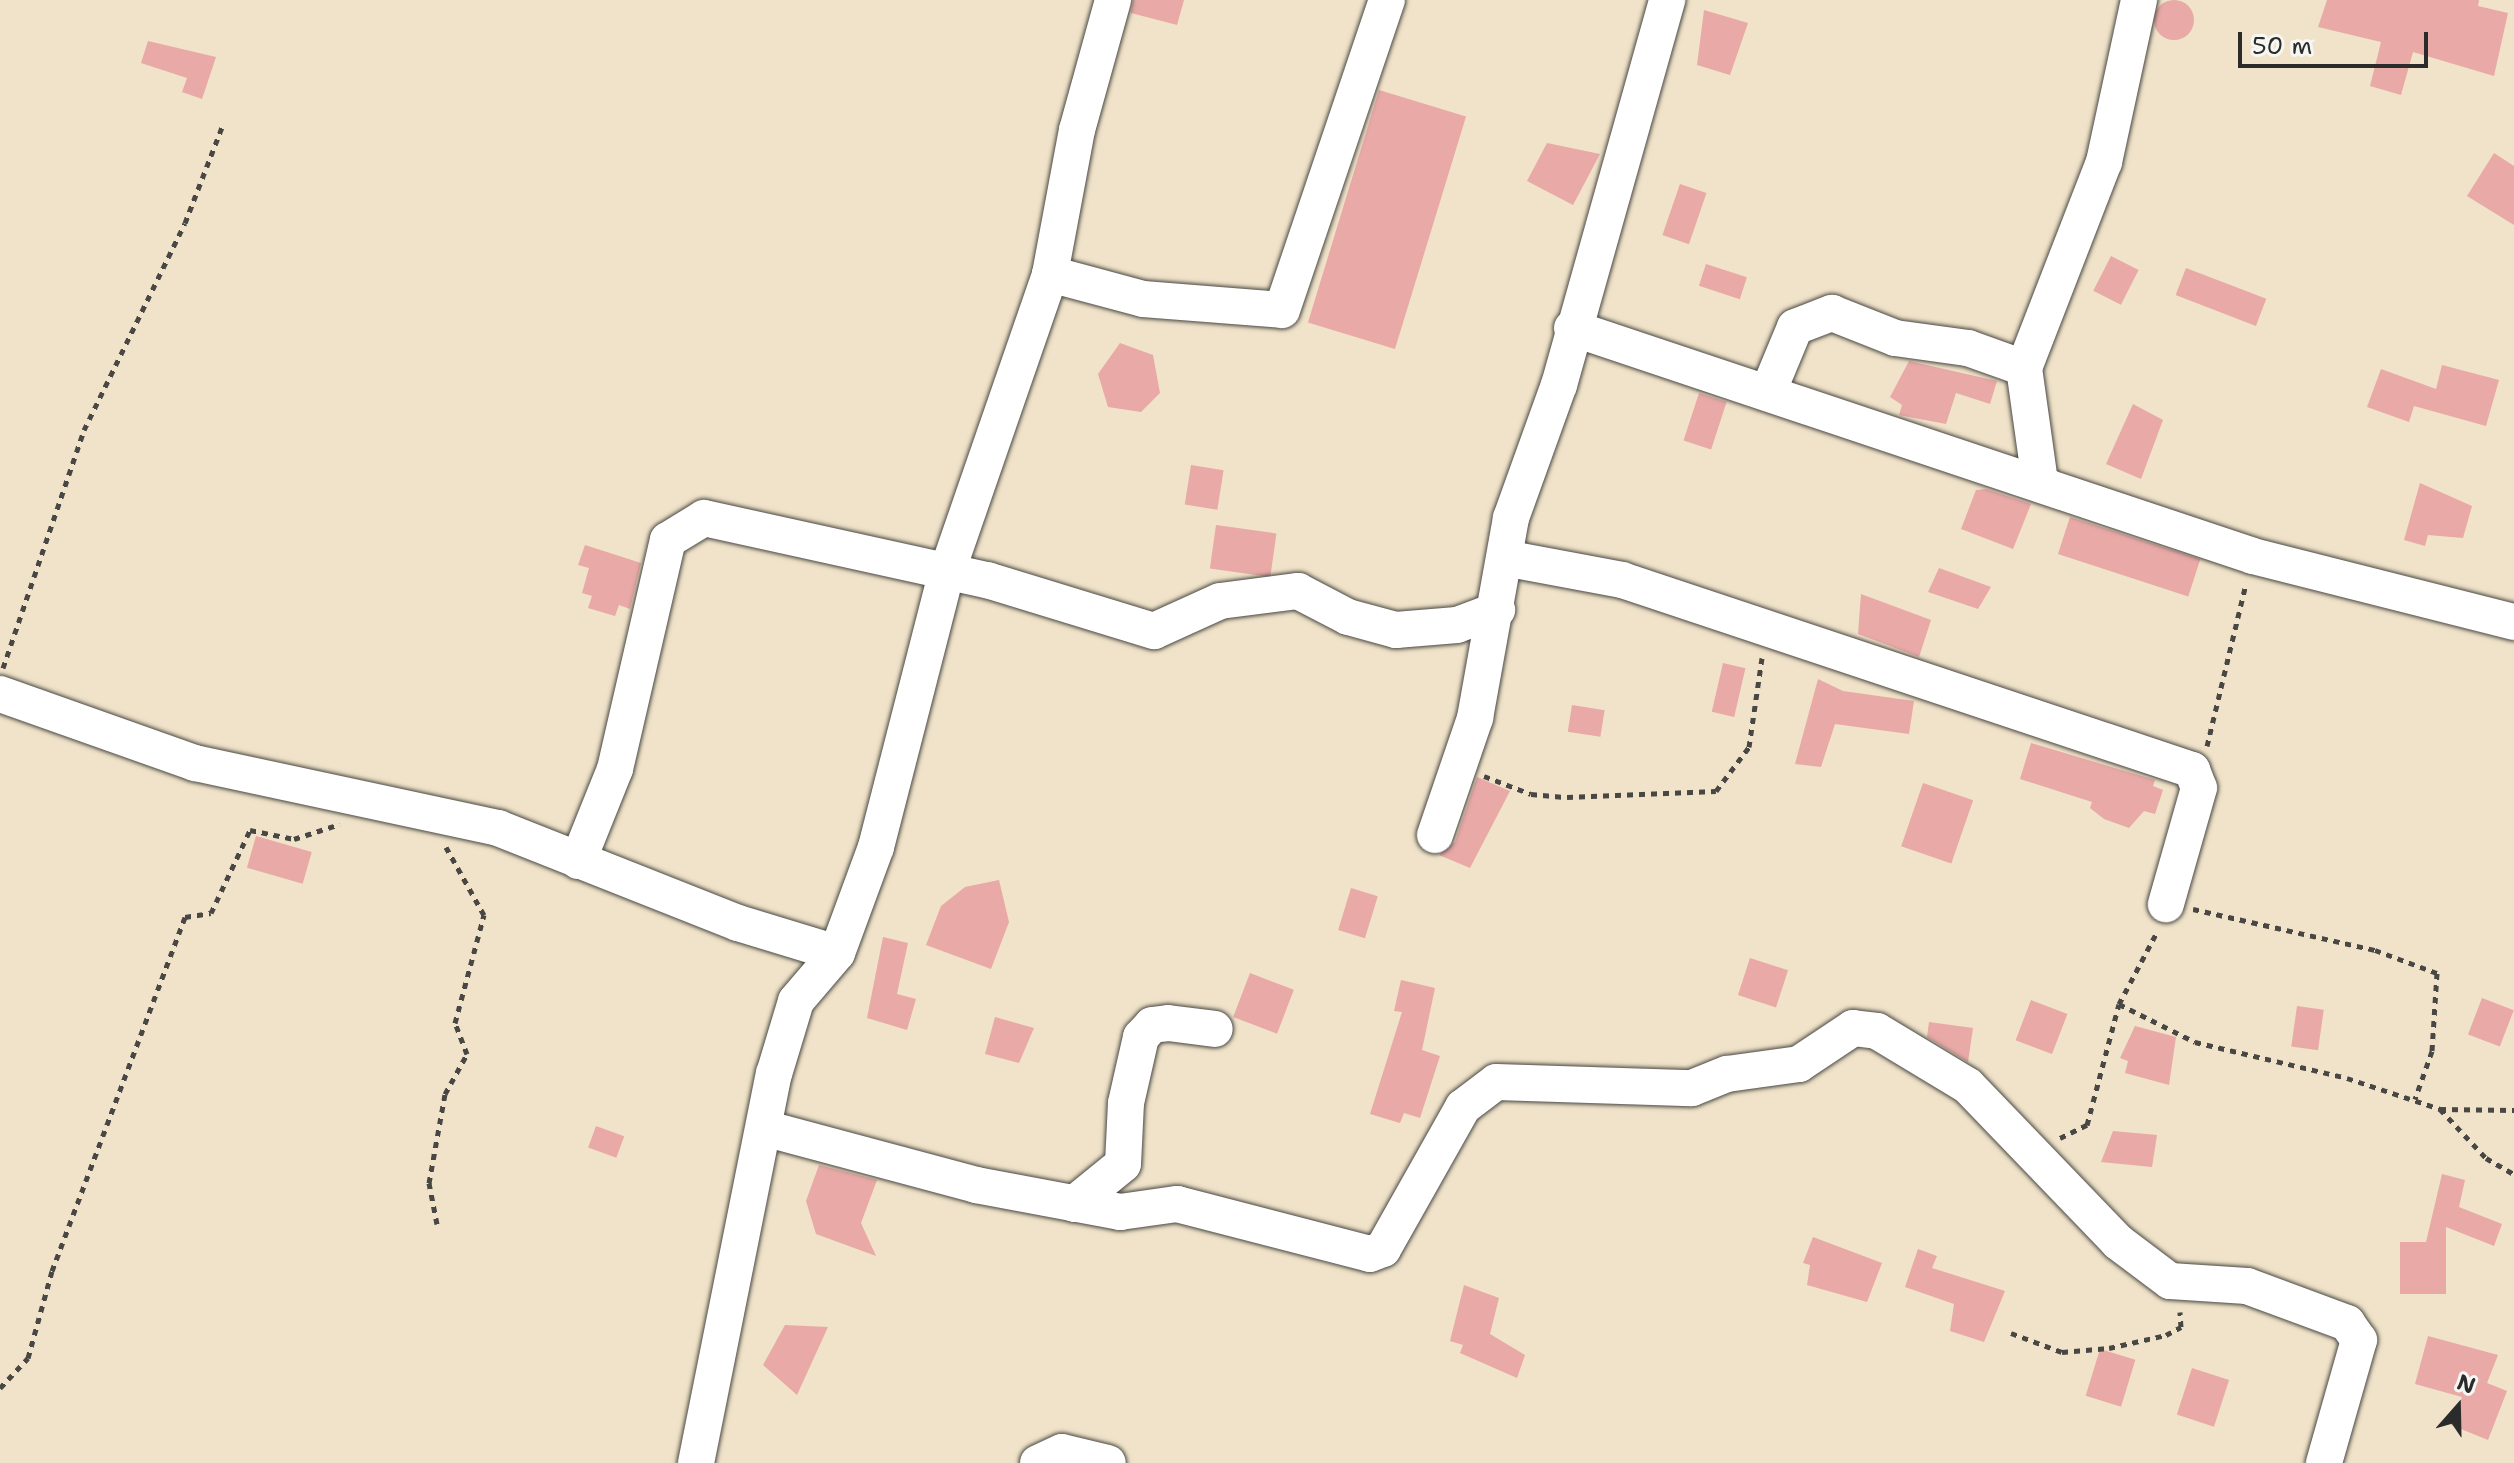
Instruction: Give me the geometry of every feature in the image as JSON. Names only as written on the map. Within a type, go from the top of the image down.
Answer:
[{"type":"street","points":[[696,1463],[764,1128],[796,1001],[837,953],[876,847],[946,575],[1050,274],[1077,130],[1113,0]]},
{"type":"street","points":[[1050,274],[1143,299],[1282,310],[1387,0]]},
{"type":"street","points":[[1435,835],[1460,767],[1510,559],[1511,518],[1572,328],[1667,0]]},
{"type":"street","points":[[2040,482],[2024,368],[2099,176],[2139,0]]},
{"type":"street","points":[[1768,392],[1795,327],[1832,313],[1895,338],[1968,348],[2024,368]]},
{"type":"street","points":[[1572,328],[2040,482],[2253,556],[2514,622]]},
{"type":"street","points":[[578,861],[615,769],[668,540],[704,518],[781,530],[946,575],[987,580],[1154,631],[1220,601],[1298,591],[1348,617],[1396,630],[1457,625],[1497,610]]},
{"type":"street","points":[[1510,559],[1622,580],[1766,632],[2144,750],[2199,777],[2166,904]]},
{"type":"street","points":[[0,694],[195,763],[438,812],[837,953]]},
{"type":"street","points":[[1074,1204],[1123,1164],[1126,1103],[1141,1037],[1160,1024],[1215,1029]]},
{"type":"street","points":[[764,1128],[1074,1204],[1120,1212],[1177,1204],[1370,1254],[1383,1249],[1463,1107],[1496,1082],[1692,1088],[1727,1074],[1799,1064],[1853,1028],[1899,1040],[1968,1086],[2034,1147],[2118,1242],[2170,1281],[2247,1286],[2318,1308],[2356,1333],[2324,1463]]},
{"type":"street","points":[[1038,1463],[1062,1452],[1108,1463]]},
{"type":"path","points":[[0,681],[84,430],[141,320],[222,127]]},
{"type":"path","points":[[2199,777],[2253,556]]},
{"type":"path","points":[[1460,767],[1531,794],[1716,791],[1749,747],[1766,632]]},
{"type":"path","points":[[0,1388],[28,1358],[52,1271],[185,917],[211,913],[250,830],[294,839],[334,829],[371,798]]},
{"type":"path","points":[[437,1224],[429,1183],[445,1094],[467,1054],[455,1023],[484,915],[447,849],[438,812]]},
{"type":"path","points":[[2034,1147],[2087,1125],[2119,1004],[2150,956],[2166,904],[2375,950],[2437,973],[2432,1051],[2415,1099]]},
{"type":"path","points":[[2119,1004],[2195,1042],[2415,1099],[2440,1109],[2514,1110]]},
{"type":"path","points":[[2440,1109],[2486,1158],[2514,1174]]},
{"type":"path","points":[[2011,1333],[2062,1352],[2166,1335],[2183,1322],[2170,1281]]},
{"type":"building","points":[[1133,0],[1184,0],[1177,25],[1131,13]]},
{"type":"building","points":[[2174,0],[2188,6],[2194,20],[2188,34],[2174,40],[2160,34],[2154,20],[2160,6]]},
{"type":"building","points":[[2327,0],[2479,0],[2478,6],[2508,13],[2494,76],[2413,52],[2401,95],[2370,86],[2381,42],[2318,27]]},
{"type":"building","points":[[1704,10],[1748,23],[1730,75],[1697,65]]},
{"type":"building","points":[[148,41],[216,57],[202,99],[182,92],[187,78],[141,63]]},
{"type":"building","points":[[1379,90],[1466,117],[1395,349],[1308,322]]},
{"type":"building","points":[[1547,143],[1600,154],[1573,205],[1527,181]]},
{"type":"building","points":[[2494,153],[2514,166],[2514,225],[2467,196]]},
{"type":"building","points":[[1680,184],[1706,193],[1689,244],[1662,235]]},
{"type":"building","points":[[2111,256],[2139,270],[2121,305],[2093,291]]},
{"type":"building","points":[[1706,264],[1747,277],[1740,299],[1699,286]]},
{"type":"building","points":[[2186,268],[2266,299],[2256,326],[2176,295]]},
{"type":"building","points":[[1120,343],[1153,355],[1160,393],[1141,412],[1108,407],[1098,374]]},
{"type":"building","points":[[1909,361],[1997,381],[1990,404],[1956,393],[1946,424],[1899,415],[1902,405],[1890,397]]},
{"type":"building","points":[[2442,365],[2499,380],[2486,426],[2414,406],[2409,422],[2367,407],[2381,369],[2436,389]]},
{"type":"building","points":[[1699,393],[1727,402],[1711,450],[1684,441]]},
{"type":"building","points":[[2133,404],[2163,420],[2141,479],[2106,464]]},
{"type":"building","points":[[1191,465],[1224,470],[1217,510],[1185,505]]},
{"type":"building","points":[[2420,483],[2472,506],[2463,538],[2428,535],[2425,546],[2404,540]]},
{"type":"building","points":[[1986,489],[2031,504],[2013,549],[1961,529],[1976,490]]},
{"type":"building","points":[[2070,517],[2200,559],[2188,596],[2058,554]]},
{"type":"building","points":[[1216,525],[1276,533],[1270,577],[1210,569]]},
{"type":"building","points":[[585,545],[641,563],[630,609],[619,605],[615,616],[588,608],[592,596],[582,593],[589,568],[578,565]]},
{"type":"building","points":[[1939,568],[1991,587],[1978,609],[1928,592]]},
{"type":"building","points":[[1861,594],[1931,620],[1919,657],[1858,634]]},
{"type":"building","points":[[1723,663],[1745,668],[1734,717],[1712,712]]},
{"type":"building","points":[[1818,679],[1843,691],[1914,701],[1909,734],[1835,724],[1821,767],[1795,764]]},
{"type":"building","points":[[1572,705],[1605,710],[1600,737],[1568,732]]},
{"type":"building","points":[[2031,743],[2155,780],[2153,786],[2163,790],[2155,814],[2144,811],[2129,828],[2104,819],[2090,808],[2092,802],[2020,779]]},
{"type":"building","points":[[1477,777],[1510,791],[1470,868],[1439,855],[1455,842]]},
{"type":"building","points":[[1923,783],[1973,800],[1951,864],[1901,846]]},
{"type":"building","points":[[256,836],[312,852],[303,884],[247,868]]},
{"type":"building","points":[[999,880],[1009,922],[991,969],[926,945],[941,906],[965,887]]},
{"type":"building","points":[[1351,888],[1378,896],[1365,938],[1338,930]]},
{"type":"building","points":[[883,937],[908,943],[897,994],[916,999],[907,1030],[867,1018]]},
{"type":"building","points":[[1750,958],[1788,970],[1776,1007],[1738,995]]},
{"type":"building","points":[[1250,973],[1294,990],[1277,1034],[1233,1017]]},
{"type":"building","points":[[1401,980],[1435,988],[1422,1050],[1440,1056],[1420,1118],[1404,1113],[1400,1123],[1370,1114],[1402,1012],[1394,1011]]},
{"type":"building","points":[[2482,998],[2514,1010],[2500,1047],[2468,1034]]},
{"type":"building","points":[[2031,1000],[2067,1014],[2052,1054],[2016,1040]]},
{"type":"building","points":[[2297,1006],[2324,1010],[2318,1050],[2291,1047]]},
{"type":"building","points":[[995,1017],[1034,1028],[1019,1063],[985,1054]]},
{"type":"building","points":[[1929,1022],[1973,1028],[1968,1062],[1927,1037]]},
{"type":"building","points":[[2135,1026],[2176,1037],[2169,1085],[2125,1073],[2128,1061],[2120,1058]]},
{"type":"building","points":[[596,1126],[624,1136],[616,1158],[588,1148]]},
{"type":"building","points":[[2113,1131],[2157,1135],[2152,1167],[2101,1162]]},
{"type":"building","points":[[819,1165],[877,1180],[861,1223],[876,1256],[816,1234],[806,1201]]},
{"type":"building","points":[[2442,1174],[2465,1180],[2459,1207],[2502,1224],[2494,1246],[2446,1227],[2446,1294],[2400,1294],[2400,1242],[2426,1242]]},
{"type":"building","points":[[1813,1237],[1882,1263],[1867,1302],[1807,1285],[1810,1265],[1803,1263]]},
{"type":"building","points":[[1918,1249],[1937,1256],[1932,1268],[2005,1291],[1984,1342],[1950,1331],[1954,1304],[1905,1287]]},
{"type":"building","points":[[1464,1285],[1499,1298],[1490,1334],[1525,1355],[1517,1378],[1460,1353],[1463,1345],[1450,1341]]},
{"type":"building","points":[[785,1325],[828,1327],[797,1395],[763,1365]]},
{"type":"building","points":[[2428,1336],[2498,1355],[2487,1383],[2507,1391],[2488,1440],[2451,1425],[2462,1397],[2415,1384]]},
{"type":"building","points":[[2100,1349],[2135,1360],[2121,1407],[2086,1396]]},
{"type":"building","points":[[2192,1368],[2229,1380],[2214,1427],[2177,1415]]}]
